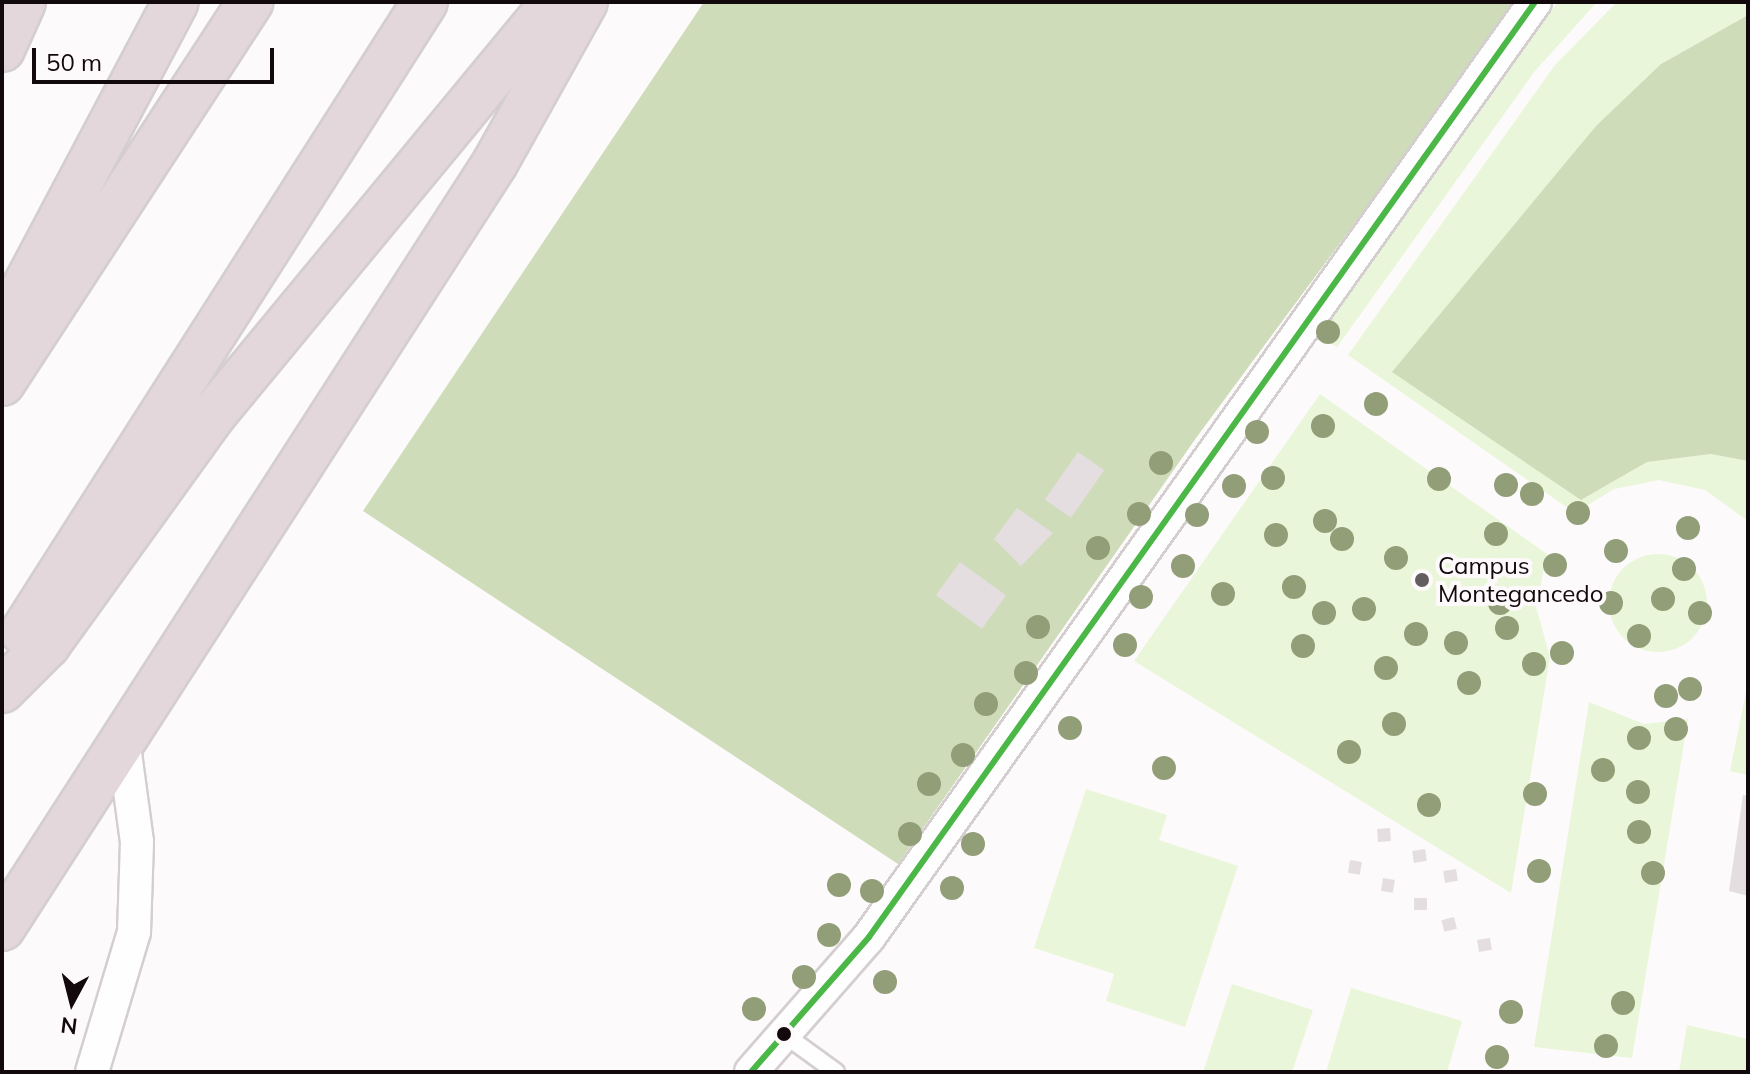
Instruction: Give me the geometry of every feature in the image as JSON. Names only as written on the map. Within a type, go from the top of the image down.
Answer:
[{"type":"highway","points":[[2,49],[23,2]]},
{"type":"highway","points":[[2,330],[176,2]]},
{"type":"highway","points":[[2,383],[250,2]]},
{"type":"highway","points":[[2,664],[425,2]]},
{"type":"highway","points":[[2,690],[47,645],[212,416],[554,2]]},
{"type":"highway","points":[[2,928],[124,746],[495,163],[585,2]]},
{"type":"street","points":[[751,1072],[869,937],[1535,2]]},
{"type":"street","points":[[92,1072],[134,932],[137,842],[124,746]]},
{"type":"lane","points":[[785,1035],[836,1072]]},
{"type":"green space","points":[[704,2],[1518,2],[1196,438],[898,864],[363,511]]},
{"type":"green space","points":[[1558,2],[1597,2],[1535,71],[1337,347],[1315,333]]},
{"type":"green space","points":[[1617,2],[1748,2],[1748,15],[1661,64],[1581,500],[1647,462],[1711,454],[1748,461],[1748,521],[1705,490],[1659,480],[1614,489],[1575,513],[1348,355],[1555,65]]},
{"type":"green space","points":[[1748,15],[1748,461],[1711,454],[1647,462],[1581,500],[1392,372],[1596,126],[1661,64]]},
{"type":"green space","points":[[1320,394],[1547,554],[1536,607],[1550,657],[1511,893],[1134,661]]},
{"type":"green space","points":[[1658,554],[1677,558],[1693,568],[1703,584],[1707,603],[1703,622],[1693,638],[1677,648],[1658,652],[1639,648],[1623,638],[1613,622],[1609,603],[1613,584],[1623,568],[1639,558]]},
{"type":"green space","points":[[1748,682],[1748,775],[1730,771]]},
{"type":"green space","points":[[1589,702],[1644,724],[1688,719],[1632,1058],[1534,1047]]},
{"type":"green space","points":[[1086,789],[1167,815],[1159,840],[1238,866],[1185,1027],[1106,1001],[1114,974],[1034,948]]},
{"type":"green space","points":[[1232,984],[1313,1010],[1292,1072],[1203,1072]]},
{"type":"green space","points":[[1351,988],[1462,1021],[1447,1072],[1326,1072]]},
{"type":"green space","points":[[1687,1025],[1748,1039],[1748,1072],[1679,1072]]},
{"type":"building","points":[[1078,452],[1104,470],[1071,518],[1045,500]]},
{"type":"building","points":[[1017,508],[1053,533],[1021,566],[994,539]]},
{"type":"building","points":[[960,562],[1006,596],[982,629],[936,595]]},
{"type":"building","points":[[1743,795],[1748,796],[1748,896],[1729,891]]},
{"type":"building","points":[[1390,828],[1391,841],[1378,842],[1377,829]]},
{"type":"building","points":[[1425,849],[1427,861],[1414,863],[1412,851]]},
{"type":"building","points":[[1350,860],[1362,862],[1360,875],[1348,873]]},
{"type":"building","points":[[1456,869],[1458,881],[1445,883],[1443,871]]},
{"type":"building","points":[[1383,878],[1395,880],[1393,893],[1381,891]]},
{"type":"building","points":[[1414,898],[1427,898],[1427,910],[1414,910]]},
{"type":"building","points":[[1454,917],[1457,929],[1444,932],[1441,920]]},
{"type":"building","points":[[1490,938],[1492,950],[1479,952],[1477,940]]},
{"type":"transit line","points":[[751,1072],[869,937],[1535,2]]},
{"type":"place","name":"Campus Montegancedo","points":[[1422,580]]}]
